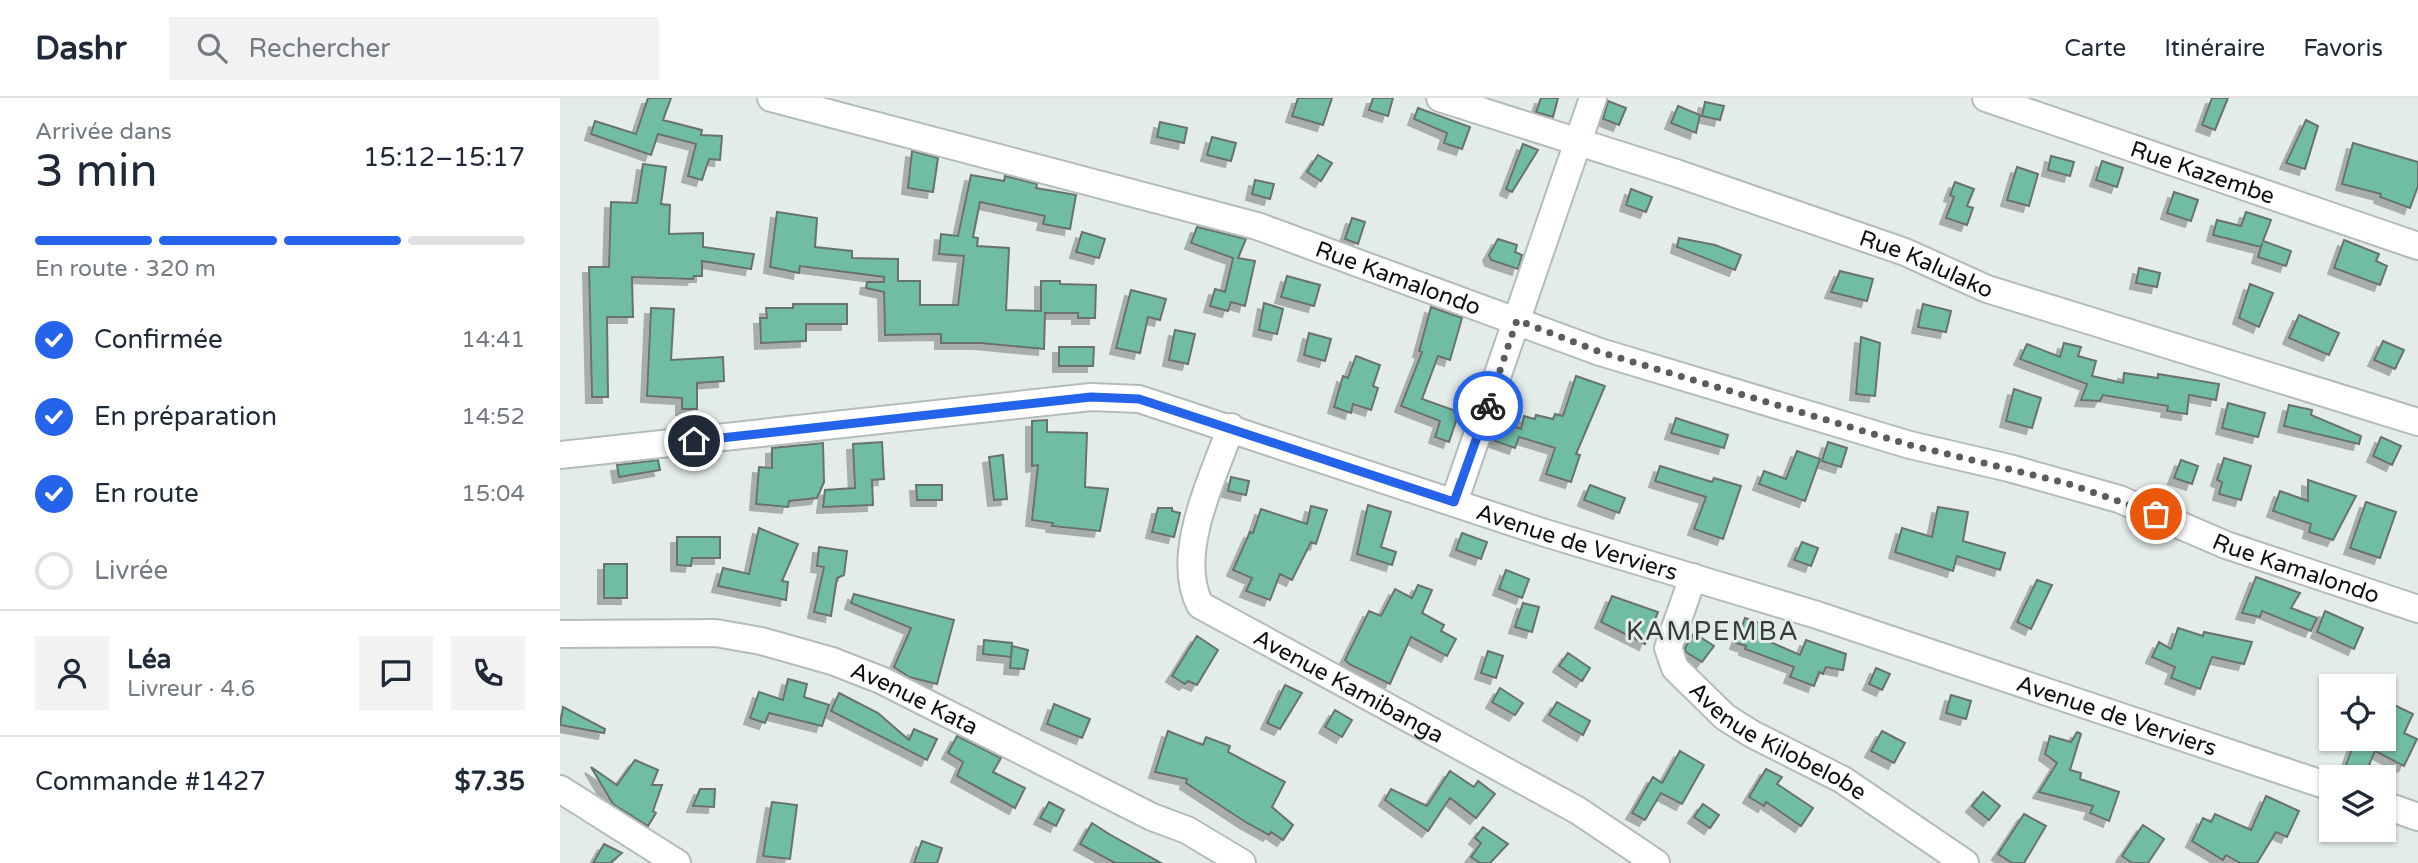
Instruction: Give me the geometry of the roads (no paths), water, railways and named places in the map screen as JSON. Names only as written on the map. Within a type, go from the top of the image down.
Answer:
[{"type":"street","name":"Rue Kamalondo","points":[[771,98],[1215,213],[1600,352],[1910,445],[2009,468],[2119,499],[2226,545],[2418,609]]},
{"type":"street","name":"Rue Kalulako","points":[[1440,98],[1905,252],[1996,292],[2418,422]]},
{"type":"street","points":[[1454,502],[1554,204],[1593,98]]},
{"type":"street","name":"Rue Kazembe","points":[[1986,98],[2418,246]]},
{"type":"street","name":"Avenue de Verviers","points":[[560,455],[1091,397],[1139,399],[1454,502],[1913,646],[2319,783]]},
{"type":"street","name":"Avenue Kamibanga","points":[[1231,427],[1198,522],[1190,571],[1192,589],[1200,605],[1577,810],[1656,863]]},
{"type":"street","name":"Avenue Kilobelobe","points":[[1693,577],[1668,648],[1671,661],[1684,677],[1725,717],[1752,734],[1843,780],[1965,863]]},
{"type":"street","name":"Avenue Kata","points":[[560,634],[716,633],[761,641],[832,661],[881,680],[1152,817],[1187,830],[1242,863]]},
{"type":"street","points":[[560,789],[677,863]]},
{"type":"street","points":[[2396,809],[2418,817]]},
{"type":"district","name":"KAMPEMBA","points":[[1713,631]]}]
